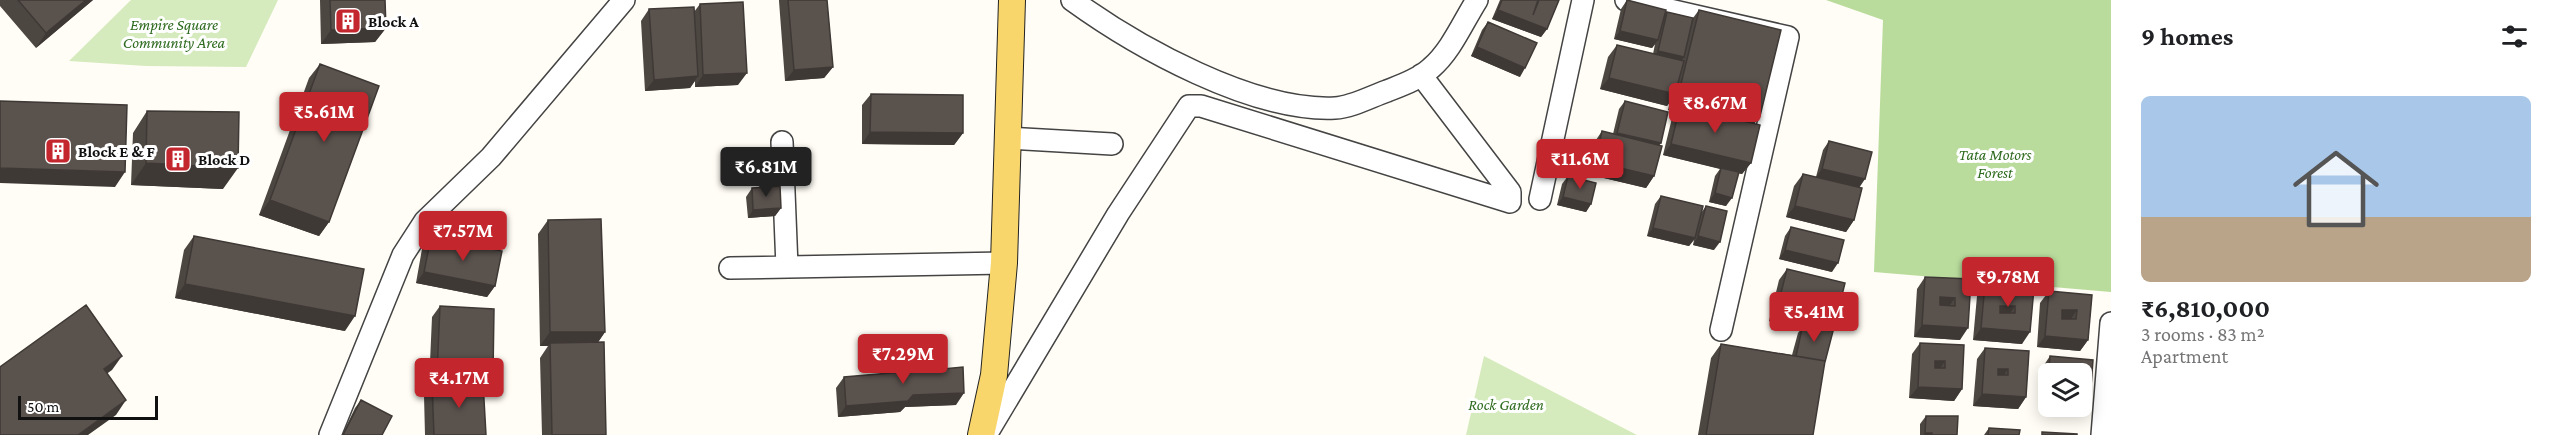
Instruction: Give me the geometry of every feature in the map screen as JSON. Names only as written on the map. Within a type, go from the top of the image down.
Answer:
[{"type":"main road","points":[[981,435],[994,375],[1004,263],[1012,0]]},
{"type":"street","points":[[330,435],[403,255],[425,221],[491,157],[624,0]]},
{"type":"street","points":[[1072,0],[1135,43],[1204,76],[1265,98],[1313,107],[1336,108],[1352,104],[1421,75],[1439,61],[1477,0]]},
{"type":"street","points":[[1540,199],[1583,0]]},
{"type":"street","points":[[1626,0],[1788,37],[1721,330]]},
{"type":"street","points":[[986,435],[1118,214],[1190,106],[1201,106],[1510,202],[1512,196],[1507,188],[1421,75]]},
{"type":"street","points":[[1008,138],[1112,144]]},
{"type":"street","points":[[782,142],[787,267]]},
{"type":"street","points":[[730,268],[1004,263]]},
{"type":"street","points":[[2102,435],[2111,323]]},
{"type":"green space","name":"Empire Square Community Area","points":[[131,0],[278,0],[246,67],[146,66],[69,61]]},
{"type":"green space","name":"Tata Motors Forest","points":[[1826,0],[2111,0],[2111,292],[1874,272],[1883,20]]},
{"type":"green space","name":"Rock Garden","points":[[1484,356],[1637,435],[1466,435]]},
{"type":"building","points":[[18,0],[86,0],[46,33]]},
{"type":"building","points":[[330,0],[385,0],[386,28],[331,30]]},
{"type":"building","points":[[788,0],[827,0],[833,67],[794,70]]},
{"type":"building","points":[[1502,0],[1538,0],[1533,15],[1539,0],[1559,0],[1547,29],[1498,10]]},
{"type":"building","points":[[1627,0],[1666,10],[1658,40],[1620,31]]},
{"type":"building","points":[[743,2],[747,73],[703,75],[700,4]]},
{"type":"building","points":[[694,7],[698,76],[654,80],[649,9]]},
{"type":"building","points":[[1699,10],[1781,30],[1760,116],[1678,96]]},
{"type":"building","points":[[1667,12],[1693,18],[1684,57],[1658,51]]},
{"type":"building","points":[[1488,22],[1537,43],[1525,68],[1477,47]]},
{"type":"building","points":[[1617,45],[1684,61],[1675,94],[1609,78]]},
{"type":"building","points":[[320,64],[379,86],[329,222],[270,200]]},
{"type":"building","points":[[871,94],[963,95],[963,133],[870,132]]},
{"type":"building","name":"Block E & F","points":[[0,101],[127,105],[125,172],[0,168]]},
{"type":"building","points":[[1625,101],[1668,112],[1661,143],[1617,133]]},
{"type":"building","points":[[1680,106],[1760,125],[1751,163],[1671,144]]},
{"type":"building","points":[[147,111],[239,112],[238,168],[146,163]]},
{"type":"building","points":[[1602,131],[1662,146],[1654,176],[1595,162]]},
{"type":"building","points":[[1829,141],[1872,152],[1865,179],[1822,169]]},
{"type":"building","points":[[1721,168],[1739,172],[1732,198],[1715,193]]},
{"type":"building","points":[[1803,174],[1862,188],[1854,220],[1795,206]]},
{"type":"building","points":[[1568,176],[1596,183],[1591,204],[1563,197]]},
{"type":"building","points":[[780,186],[781,208],[753,210],[752,188]]},
{"type":"building","points":[[1661,196],[1703,206],[1695,238],[1653,228]]},
{"type":"building","points":[[1706,206],[1727,211],[1720,242],[1698,236]]},
{"type":"building","points":[[601,219],[605,332],[550,332],[548,220]]},
{"type":"building","points":[[1791,227],[1844,240],[1838,263],[1785,250]]},
{"type":"building","points":[[194,236],[364,269],[355,316],[185,284]]},
{"type":"building","points":[[431,237],[502,251],[495,286],[424,272]]},
{"type":"building","points":[[1787,269],[1845,283],[1835,323],[1777,309]]},
{"type":"building","points":[[1925,277],[1971,279],[1968,328],[1922,325]],"holes":[[[1940,297],[1955,298],[1955,306],[1940,305]]]},
{"type":"building","points":[[1985,284],[2034,288],[2030,332],[1981,328]],"holes":[[[2000,306],[2015,306],[2015,313],[2000,313]]]},
{"type":"building","points":[[2049,291],[2092,295],[2088,340],[2045,336]],"holes":[[[2062,310],[2077,310],[2076,319],[2062,319]]]},
{"type":"building","points":[[86,305],[122,356],[104,369],[126,400],[78,435],[0,435],[0,367]]},
{"type":"building","points":[[440,306],[494,309],[493,374],[437,373]]},
{"type":"building","points":[[1803,324],[1833,331],[1825,362],[1796,356]]},
{"type":"building","points":[[604,342],[606,435],[552,435],[550,343]]},
{"type":"building","points":[[1920,343],[1964,345],[1962,389],[1918,387]],"holes":[[[1935,361],[1945,361],[1945,368],[1935,368]]]},
{"type":"building","points":[[1721,344],[1825,361],[1813,435],[1706,435]]},
{"type":"building","points":[[1985,348],[2029,351],[2026,397],[1982,394]],"holes":[[[1998,369],[2008,369],[2008,375],[1998,375]]]},
{"type":"building","points":[[2050,356],[2093,360],[2092,373],[2092,363],[2049,363]]},
{"type":"building","points":[[931,362],[932,370],[963,367],[964,393],[913,395],[908,401],[846,406],[844,377],[914,371],[914,364]]},
{"type":"building","points":[[483,382],[486,435],[434,435],[432,384]]},
{"type":"building","points":[[361,400],[392,416],[382,435],[343,435]]},
{"type":"building","points":[[1926,416],[1958,416],[1957,435],[1925,433]]},
{"type":"building","points":[[1989,428],[2020,430],[2019,435],[1988,435]]},
{"type":"building","points":[[2042,432],[2077,434],[2077,435],[2042,435]]},
{"type":"place","name":"Block A","points":[[348,21]]},
{"type":"place","name":"Block E & F","points":[[58,151]]},
{"type":"place","name":"Block D","points":[[178,159]]}]
